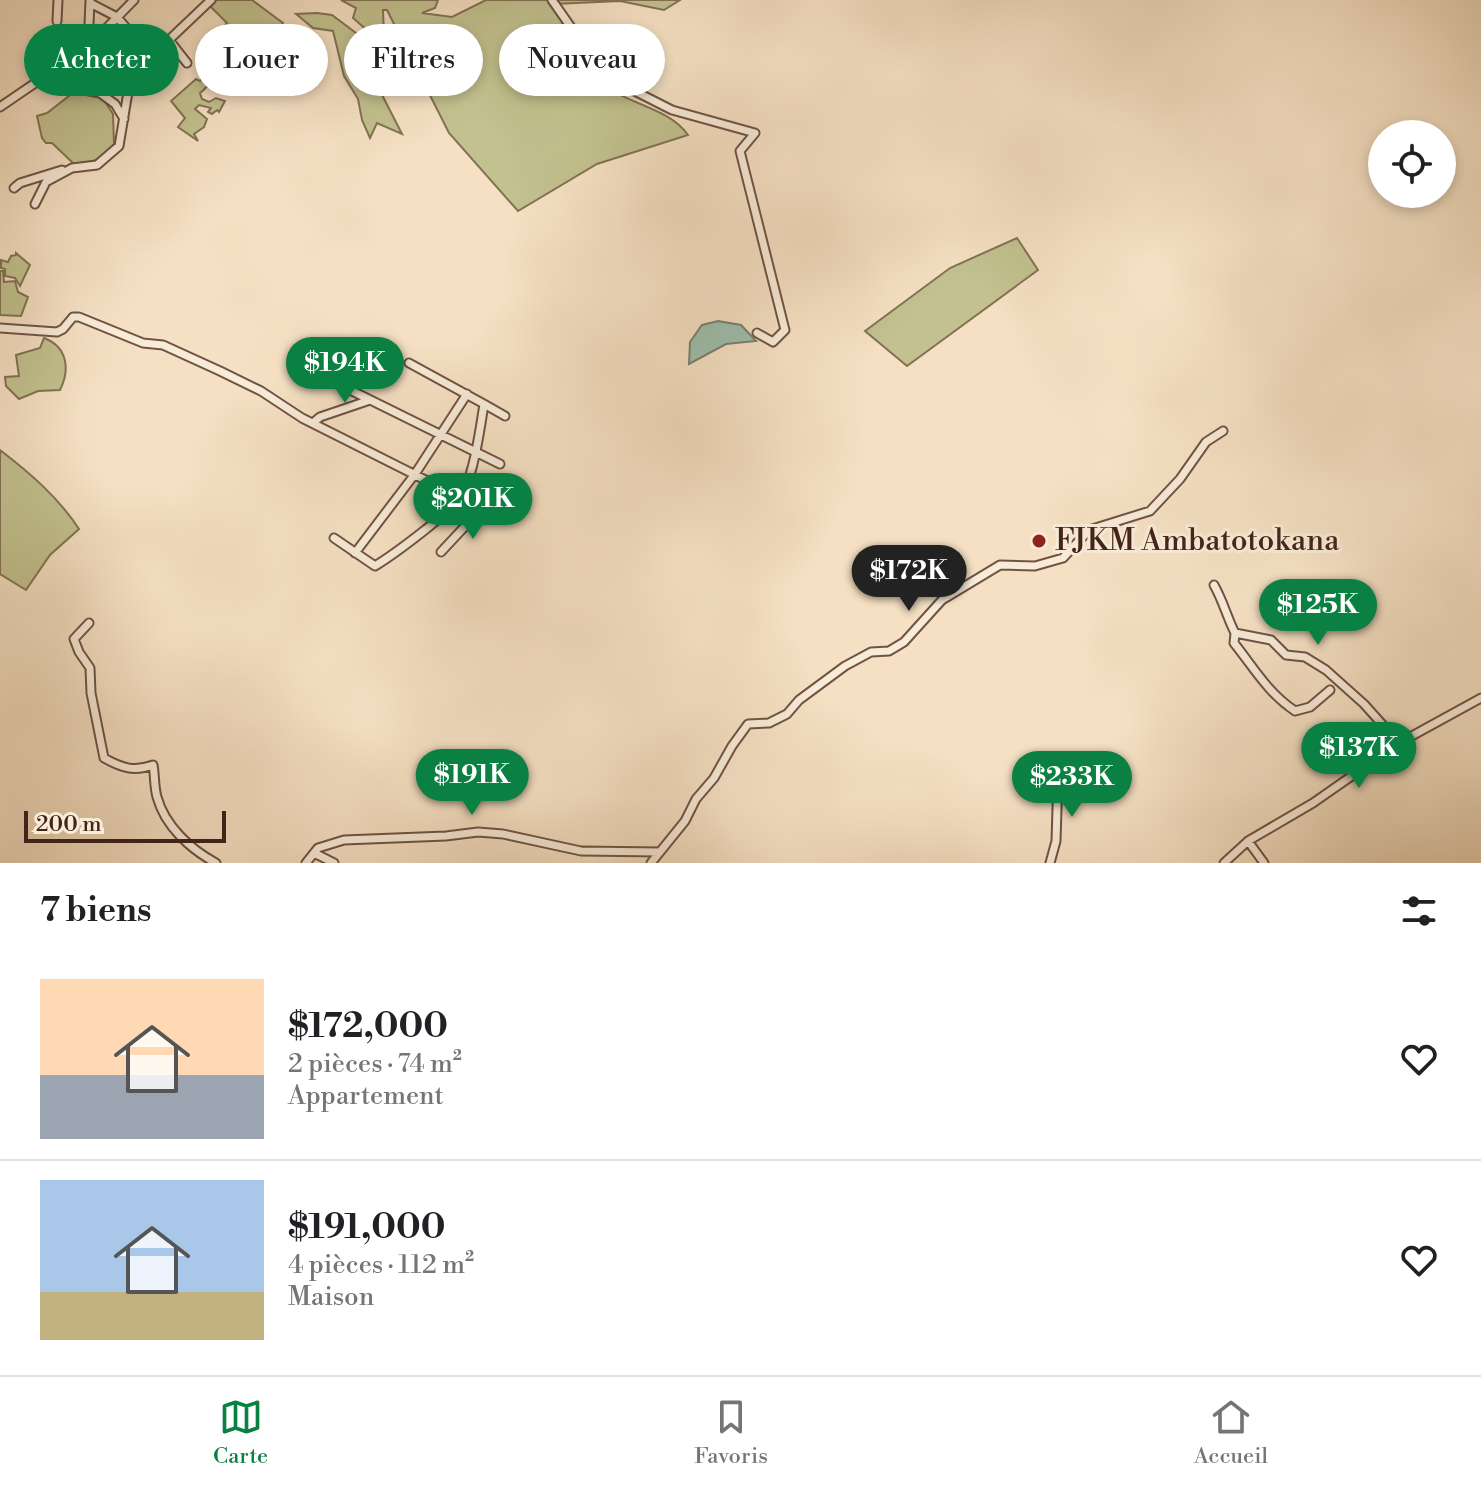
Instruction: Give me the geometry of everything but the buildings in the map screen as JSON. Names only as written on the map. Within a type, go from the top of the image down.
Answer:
[{"type":"street","points":[[57,21],[58,0]]},
{"type":"street","points":[[110,24],[134,0]]},
{"type":"street","points":[[179,30],[211,0]]},
{"type":"street","points":[[552,0],[605,76],[672,110],[755,133],[740,151],[785,330],[773,342],[757,333]]},
{"type":"street","points":[[89,24],[90,2],[117,17],[123,24]]},
{"type":"street","points":[[179,53],[187,63]]},
{"type":"street","points":[[0,107],[24,91]]},
{"type":"street","points":[[104,96],[115,104],[124,119]]},
{"type":"street","points":[[14,188],[20,183],[72,168],[97,165],[119,146],[128,96]]},
{"type":"street","points":[[35,204],[46,182],[72,168]]},
{"type":"street","points":[[0,328],[57,332],[73,317],[79,317],[143,343],[163,345],[261,391],[313,423],[497,516]]},
{"type":"street","points":[[409,363],[505,416]]},
{"type":"street","points":[[334,382],[500,464]]},
{"type":"street","points":[[355,553],[415,474],[467,394]]},
{"type":"street","points":[[313,423],[320,417],[370,400]]},
{"type":"street","points":[[334,538],[375,566],[398,551],[462,497],[484,404]]},
{"type":"street","points":[[651,863],[685,821],[696,799],[714,778],[748,724],[769,723],[787,714],[799,700],[845,666],[871,652],[889,651],[904,642],[942,600],[1000,565],[1035,566],[1063,558],[1089,530],[1150,511],[1180,479],[1206,442],[1223,431]]},
{"type":"street","points":[[441,552],[482,508]]},
{"type":"street","points":[[1214,585],[1235,633],[1234,643],[1277,699],[1295,711],[1310,707],[1330,690]]},
{"type":"street","points":[[89,623],[74,639],[90,668],[91,693],[104,758],[117,766],[137,770],[153,765],[156,795],[162,810],[179,836],[216,863]]},
{"type":"street","points":[[1235,633],[1271,640],[1286,655],[1305,657],[1326,670],[1364,704],[1399,743]]},
{"type":"street","points":[[1224,863],[1248,841],[1313,803],[1399,743],[1481,698]]},
{"type":"street","points":[[1050,863],[1056,841],[1058,777],[1064,765]]},
{"type":"street","points":[[306,863],[318,848],[344,840],[478,832],[503,834],[581,851],[660,852]]},
{"type":"street","points":[[1248,841],[1264,863]]},
{"type":"street","points":[[314,853],[334,863]]},
{"type":"shaded area","points":[[217,0],[252,0],[283,23],[226,24],[210,6]]},
{"type":"shaded area","points":[[341,0],[438,0],[435,8],[422,13],[452,17],[486,0],[680,0],[664,10],[620,1],[554,4],[563,24],[499,24],[499,96],[623,96],[673,120],[688,135],[597,164],[518,211],[449,133],[430,96],[483,96],[483,24],[394,24],[387,10],[383,10],[384,24],[360,24],[353,18],[356,8]]},
{"type":"shaded area","points":[[296,14],[332,15],[344,24],[344,76],[333,31],[328,30],[328,24],[308,24]]},
{"type":"shaded area","points":[[195,80],[195,96],[209,102],[216,98],[225,101],[219,112],[217,110],[212,114],[208,112],[211,108],[199,105],[195,109],[207,119],[204,127],[194,134],[198,141],[178,127],[185,118],[171,101]]},
{"type":"shaded area","points":[[69,96],[102,97],[113,114],[114,144],[101,159],[75,165],[52,143],[46,143],[42,138],[37,116],[47,113]]},
{"type":"shaded area","points":[[356,96],[383,96],[402,134],[377,123],[370,138]]},
{"type":"shaded area","points":[[1017,238],[1038,270],[907,366],[865,331],[950,268]]},
{"type":"shaded area","points":[[16,253],[30,265],[20,286],[15,278],[5,276],[5,269],[1,268],[1,260],[8,262]]},
{"type":"shaded area","points":[[0,271],[3,271],[4,282],[15,281],[18,292],[28,297],[21,316],[0,315]]},
{"type":"shaded area","points":[[718,321],[741,325],[756,341],[726,344],[689,364],[690,342],[702,325]]},
{"type":"shaded area","points":[[44,338],[58,347],[65,360],[65,375],[60,390],[38,391],[19,399],[6,386],[5,377],[19,376],[16,355],[40,348]]},
{"type":"shaded area","points":[[0,450],[43,486],[79,529],[50,555],[26,590],[0,574]]},
{"type":"place","name":"FJKM Ambatotokana","points":[[1039,541]]}]
